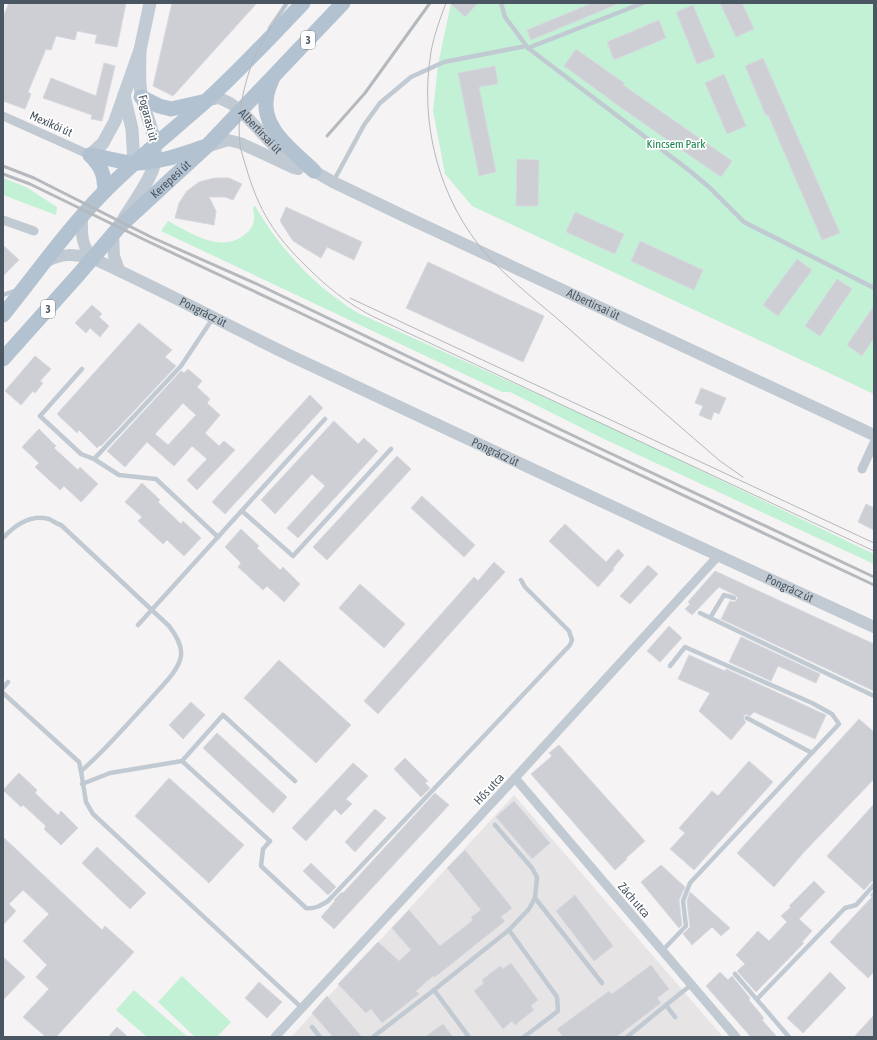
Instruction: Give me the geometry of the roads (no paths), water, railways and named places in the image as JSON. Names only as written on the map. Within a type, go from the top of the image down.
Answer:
[{"type":"main road","name":"Fogarasi út","points":[[134,163],[132,129],[124,96],[140,50],[150,3]]},
{"type":"main road","name":"3","points":[[3,315],[82,214],[155,144],[183,120],[212,100],[303,3]]},
{"type":"main road","name":"Kerepesi út","points":[[3,359],[117,230],[206,147],[343,3]]},
{"type":"main road","name":"Fogarasi út","points":[[117,230],[150,174],[155,162],[155,144],[141,97],[139,79],[140,50]]},
{"type":"main road","points":[[273,77],[267,96],[267,111],[274,130],[285,145],[298,155],[314,172]]},
{"type":"main road","points":[[90,155],[103,143],[108,135],[124,96]]},
{"type":"main road","points":[[141,97],[159,106],[171,109],[212,100]]},
{"type":"main road","points":[[90,155],[134,163],[155,162],[206,147]]},
{"type":"main road","points":[[90,155],[102,169],[105,191]]},
{"type":"street","name":"Albertirsai út","points":[[212,100],[230,103],[240,111],[279,151],[333,182],[406,218],[874,435]]},
{"type":"street","name":"Mexikói út","points":[[3,116],[90,155]]},
{"type":"street","name":"Albertirsai út","points":[[206,147],[228,140],[240,143],[294,168],[314,172]]},
{"type":"street","points":[[82,214],[83,240],[85,248],[92,258]]},
{"type":"street","points":[[3,220],[34,231]]},
{"type":"street","points":[[117,230],[114,256],[119,270]]},
{"type":"street","name":"Pongrácz út","points":[[44,263],[64,255],[92,258],[296,358],[718,556],[874,627]]},
{"type":"street","points":[[862,468],[874,443]]},
{"type":"street","name":"Hős utca","points":[[275,1037],[718,556]]},
{"type":"street","name":"Zách utca","points":[[515,778],[736,1037]]},
{"type":"lane","points":[[258,50],[269,29],[287,3]]},
{"type":"lane","points":[[501,3],[505,17],[527,47],[710,188],[744,222],[874,288]]},
{"type":"lane","points":[[333,182],[364,125],[380,103],[411,77],[444,62],[527,47],[643,3]]},
{"type":"lane","points":[[3,295],[24,288]]},
{"type":"lane","points":[[94,459],[181,366],[213,316]]},
{"type":"lane","points":[[82,369],[40,416],[81,454],[94,459],[119,475],[156,479],[218,537]]},
{"type":"lane","points":[[138,624],[325,419]]},
{"type":"lane","points":[[242,511],[293,556],[391,449]]},
{"type":"lane","points":[[3,538],[18,524],[28,520],[48,519],[61,526],[169,626],[176,636],[180,649],[180,660],[171,676],[97,758],[81,771]]},
{"type":"lane","points":[[182,762],[270,841],[264,849],[261,866],[306,908],[320,906],[328,901],[570,645],[572,640],[569,631],[525,587],[521,580]]},
{"type":"lane","points":[[710,618],[724,595],[734,598]]},
{"type":"lane","points":[[700,613],[874,696]]},
{"type":"lane","points":[[662,951],[686,926],[683,901],[690,883],[839,724],[832,714],[812,703],[685,647],[670,666]]},
{"type":"lane","points":[[3,688],[8,682]]},
{"type":"lane","points":[[3,693],[79,762],[86,802],[93,814],[302,1008]]},
{"type":"lane","points":[[82,784],[110,773],[182,762],[223,715],[295,781]]},
{"type":"lane","points":[[747,718],[812,753]]},
{"type":"lane","points":[[373,1037],[509,930],[529,909],[535,898],[537,877],[532,868],[495,824]]},
{"type":"lane","points":[[757,999],[845,908],[856,905],[874,885]]},
{"type":"lane","points":[[535,898],[602,983]]},
{"type":"lane","points":[[509,930],[557,997],[558,1011],[524,1037]]},
{"type":"lane","points":[[735,974],[790,1037]]},
{"type":"lane","points":[[626,1037],[692,985]]},
{"type":"lane","points":[[434,990],[469,1037]]},
{"type":"lane","points":[[666,1005],[675,1018]]},
{"type":"lane","points":[[312,1027],[320,1037]]},
{"type":"tram line","points":[[287,3],[270,28],[252,63],[244,89],[239,135],[240,144],[251,183],[262,210],[285,244],[315,274],[346,300],[372,316],[874,551]]},
{"type":"tram line","points":[[446,3],[435,33],[431,52],[428,79],[428,106],[436,160],[445,186],[456,210],[470,233],[496,265],[516,284],[720,461],[743,477]]},
{"type":"tram line","points":[[350,298],[874,543]]},
{"type":"railway","points":[[327,136],[365,93],[430,3]]},
{"type":"railway","points":[[3,166],[34,178],[151,237],[257,284],[599,448],[874,577]]},
{"type":"railway","points":[[3,174],[30,184],[551,433],[874,585]]},
{"type":"park label","name":"Kincsem Park","points":[[676,144]]}]
